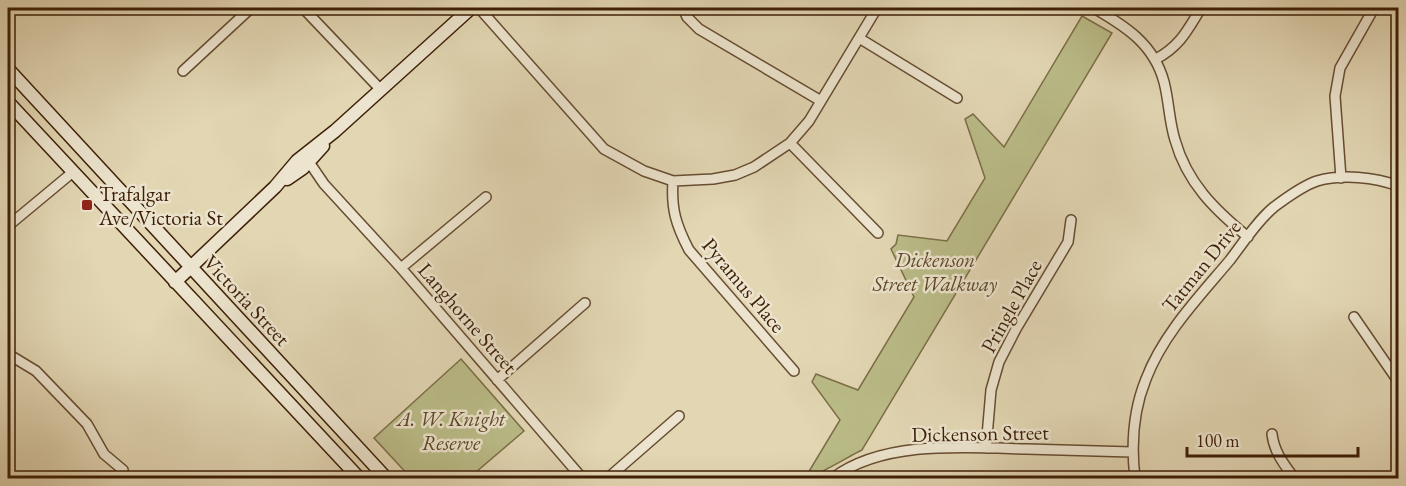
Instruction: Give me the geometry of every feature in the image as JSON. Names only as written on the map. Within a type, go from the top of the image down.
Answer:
[{"type":"street","points":[[183,71],[251,8]]},
{"type":"street","points":[[303,8],[381,90]]},
{"type":"street","points":[[175,282],[275,187],[304,163],[335,131],[471,8]]},
{"type":"street","points":[[479,8],[604,149],[644,171],[673,181],[713,179],[735,175],[754,167],[790,143],[809,121],[877,8]]},
{"type":"street","points":[[683,8],[699,29],[820,101]]},
{"type":"street","points":[[1094,8],[1124,25],[1144,42],[1156,59],[1164,81],[1174,140],[1182,161],[1204,197],[1218,213],[1248,237]]},
{"type":"street","points":[[1156,59],[1172,50],[1202,8]]},
{"type":"street","points":[[1341,178],[1335,96],[1340,68],[1374,8]]},
{"type":"street","points":[[859,38],[957,98]]},
{"type":"street","name":"Victoria Street","points":[[8,69],[386,478]]},
{"type":"street","name":"Victoria Street","points":[[8,102],[359,478]]},
{"type":"street","points":[[790,143],[878,233]]},
{"type":"street","points":[[8,226],[90,157]]},
{"type":"street","name":"Langhorne Street","points":[[304,163],[401,268],[582,478]]},
{"type":"street","name":"Tatman Drive","points":[[1135,478],[1132,452],[1136,412],[1146,379],[1167,337],[1273,208],[1296,192],[1317,182],[1341,178],[1384,180],[1398,186]]},
{"type":"street","name":"Pyramus Place","points":[[673,181],[671,203],[678,229],[689,250],[794,371]]},
{"type":"street","points":[[401,268],[486,198]]},
{"type":"street","name":"Pringle Place","points":[[986,448],[991,390],[999,362],[1016,328],[1068,242],[1071,220]]},
{"type":"street","points":[[497,380],[585,303]]},
{"type":"street","points":[[1354,317],[1398,381]]},
{"type":"street","points":[[8,354],[36,371],[87,424],[104,454],[123,470]]},
{"type":"street","points":[[608,478],[679,416]]},
{"type":"street","points":[[1272,434],[1273,446],[1277,455],[1294,478]]},
{"type":"street","name":"Dickenson Street","points":[[833,478],[862,463],[893,453],[924,449],[986,448],[1132,452]]},
{"type":"green space","name":"Dickenson Street Walkway","points":[[1082,16],[1112,33],[862,450],[805,478],[840,420],[812,382],[816,374],[858,390],[914,297],[891,249],[896,244],[898,235],[947,241],[985,178],[965,119],[973,114],[1004,147]]},
{"type":"green space","name":"A. W. Knight Reserve","points":[[461,359],[524,431],[469,478],[411,478],[374,438]]},
{"type":"place","name":"Trafalgar Ave/Victoria St","points":[[87,205]]}]
